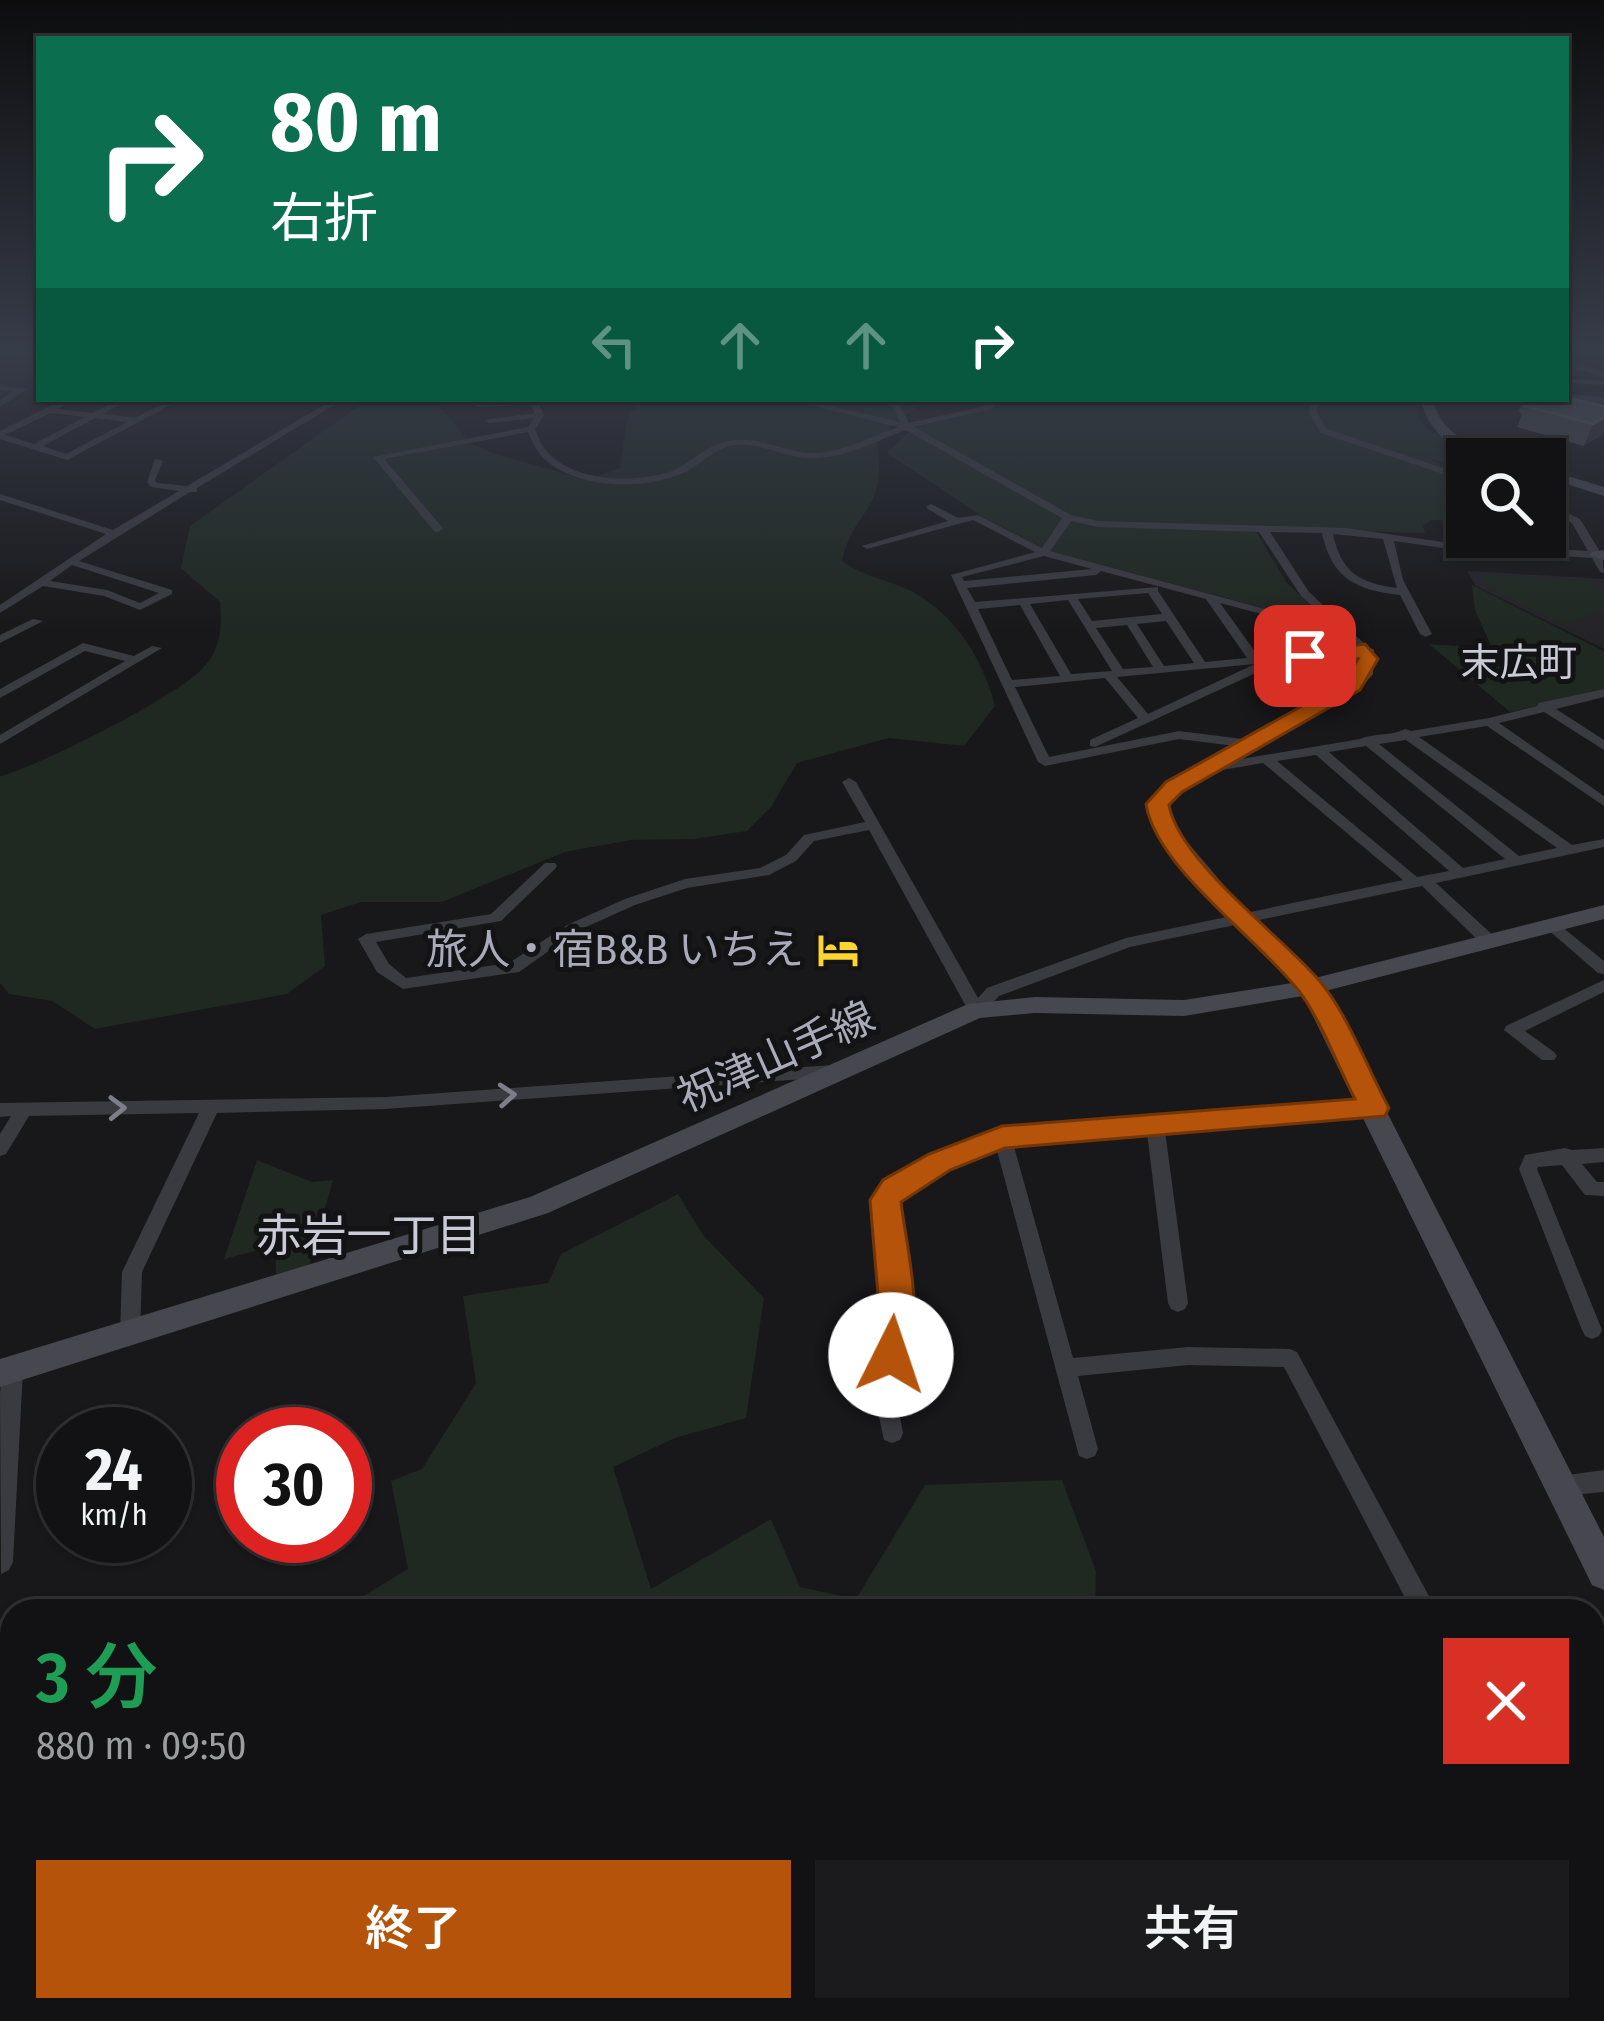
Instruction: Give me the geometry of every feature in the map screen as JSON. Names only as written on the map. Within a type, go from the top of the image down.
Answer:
[{"type":"street","points":[[35,447],[67,457],[88,446]]},
{"type":"street","points":[[0,610],[116,534],[265,446]]},
{"type":"street","points":[[436,446],[378,457],[438,529]]},
{"type":"street","points":[[536,446],[556,465],[594,477],[628,479],[669,475],[722,446]]},
{"type":"street","points":[[769,446],[817,457],[865,446]]},
{"type":"street","points":[[942,446],[1068,517],[1123,527],[1327,531],[1602,560]]},
{"type":"street","points":[[1370,446],[1446,472]]},
{"type":"street","points":[[158,461],[149,480],[154,485],[195,490]]},
{"type":"street","points":[[1566,480],[1604,492]]},
{"type":"street","points":[[0,497],[116,534]]},
{"type":"street","points":[[931,507],[957,522]]},
{"type":"street","points":[[1566,516],[1576,521],[1602,560]]},
{"type":"street","points":[[1068,517],[1044,553],[958,572],[1045,762],[1179,735],[1251,744]]},
{"type":"street","points":[[867,546],[957,522],[985,520],[1044,553],[1273,614],[1305,656]]},
{"type":"street","points":[[1264,531],[1305,594],[1365,650],[1364,674],[1353,686],[1162,797],[1158,804],[1161,824],[1243,922],[1310,986],[1604,1573]]},
{"type":"street","points":[[1327,531],[1335,565],[1359,586],[1405,592]]},
{"type":"street","points":[[1388,537],[1405,592],[1426,634]]},
{"type":"street","points":[[45,583],[106,593],[140,607],[168,592],[72,562]]},
{"type":"street","points":[[961,585],[1109,571]]},
{"type":"street","points":[[106,593],[132,580]]},
{"type":"street","points":[[972,606],[1167,587]]},
{"type":"street","points":[[1151,590],[1202,664]]},
{"type":"street","points":[[1071,597],[1113,673],[1145,718]]},
{"type":"street","points":[[1211,599],[1255,660]]},
{"type":"street","points":[[1023,601],[1066,678]]},
{"type":"street","points":[[1089,625],[1170,617]]},
{"type":"street","points":[[0,640],[37,621]]},
{"type":"street","points":[[1130,621],[1160,668]]},
{"type":"street","points":[[2,690],[83,647],[136,659]]},
{"type":"street","points":[[0,740],[156,648]]},
{"type":"street","points":[[1009,684],[1365,650]]},
{"type":"street","points":[[1078,752],[1279,657]]},
{"type":"street","points":[[1211,768],[1489,722],[1604,693]]},
{"type":"street","points":[[1543,706],[1604,746]]},
{"type":"street","points":[[1489,722],[1604,802]]},
{"type":"street","points":[[1405,733],[1570,851]]},
{"type":"street","points":[[1366,740],[1516,862]]},
{"type":"street","points":[[1317,749],[1461,874]]},
{"type":"street","points":[[1266,759],[1490,942]]},
{"type":"street","points":[[849,782],[976,1010],[992,992],[1126,944],[1604,843]]},
{"type":"street","points":[[550,866],[542,880],[496,918],[366,939],[382,968],[403,984],[513,968],[572,928],[630,902],[686,884],[764,872],[791,858],[809,838],[873,826]]},
{"type":"street","name":"祝津山手線","points":[[6,1372],[538,1205],[976,1010],[1036,1004],[1208,1006],[1310,986],[1604,912]]},
{"type":"street","points":[[1551,925],[1604,969]]},
{"type":"street","points":[[1548,1056],[1512,1030],[1604,986]]},
{"type":"street","points":[[0,1110],[408,1102],[842,1070]]},
{"type":"street","points":[[130,1334],[132,1273],[211,1107]]},
{"type":"street","points":[[892,1433],[886,1399],[896,1307],[885,1200],[894,1189],[940,1162],[1002,1137],[1375,1108]]},
{"type":"street","points":[[0,1149],[24,1110]]},
{"type":"street","points":[[1155,1126],[1178,1303]]},
{"type":"street","points":[[1002,1137],[1087,1449]]},
{"type":"street","points":[[1565,1155],[1592,1190],[1604,1189]]},
{"type":"street","points":[[1592,1330],[1528,1168],[1532,1160],[1604,1155]]},
{"type":"street","points":[[1067,1368],[1188,1356],[1290,1358],[1419,1599]]},
{"type":"street","points":[[1,1562],[6,1372]]},
{"type":"street","points":[[1561,1485],[1604,1481]]},
{"type":"shaded area","points":[[302,446],[478,446],[586,480],[620,468],[623,446],[877,446],[878,484],[842,561],[913,592],[942,613],[966,640],[995,706],[964,746],[889,738],[797,763],[771,807],[747,831],[695,839],[631,840],[565,852],[442,902],[361,902],[321,915],[325,966],[287,994],[95,1029],[52,1001],[9,994],[0,983],[0,776],[104,730],[163,698],[200,671],[219,639],[220,602],[181,568],[190,526]]},
{"type":"shaded area","points":[[894,446],[1446,446],[1446,464],[1425,457],[1446,466],[1446,520],[1431,520],[1423,526],[1425,533],[1254,528],[1286,582],[1333,627],[1047,550],[983,517],[887,453]]},
{"type":"shaded area","points":[[1467,571],[1604,579],[1604,649],[1476,586]]},
{"type":"shaded area","points":[[1482,574],[1589,581],[1604,591],[1604,609],[1569,624],[1557,622],[1489,588]]},
{"type":"shaded area","points":[[1472,585],[1604,651],[1604,690],[1510,712],[1429,644],[1492,648],[1475,610]]},
{"type":"shaded area","points":[[257,1160],[312,1182],[333,1180],[309,1266],[276,1276],[275,1246],[224,1259]]},
{"type":"shaded area","points":[[678,1194],[703,1235],[764,1298],[746,1418],[675,1438],[613,1467],[651,1589],[771,1519],[800,1587],[856,1599],[358,1599],[408,1569],[391,1481],[422,1469],[476,1383],[463,1296],[548,1283],[561,1254]]},
{"type":"shaded area","points":[[1062,1480],[1096,1571],[1095,1599],[856,1599],[925,1485]]},
{"type":"place","name":"旅人・宿B&B いちえ","points":[[838,950]]},
{"type":"district","name":"末広町","points":[[1519,663]]},
{"type":"district","name":"赤岩一丁目","points":[[369,1236]]},
{"type":"route","points":[[891,1355],[896,1307],[885,1200],[894,1189],[940,1162],[1002,1137],[1375,1108],[1310,986],[1243,922],[1161,824],[1158,804],[1174,787],[1353,686],[1364,674],[1368,659],[1365,650],[1305,656]]}]
